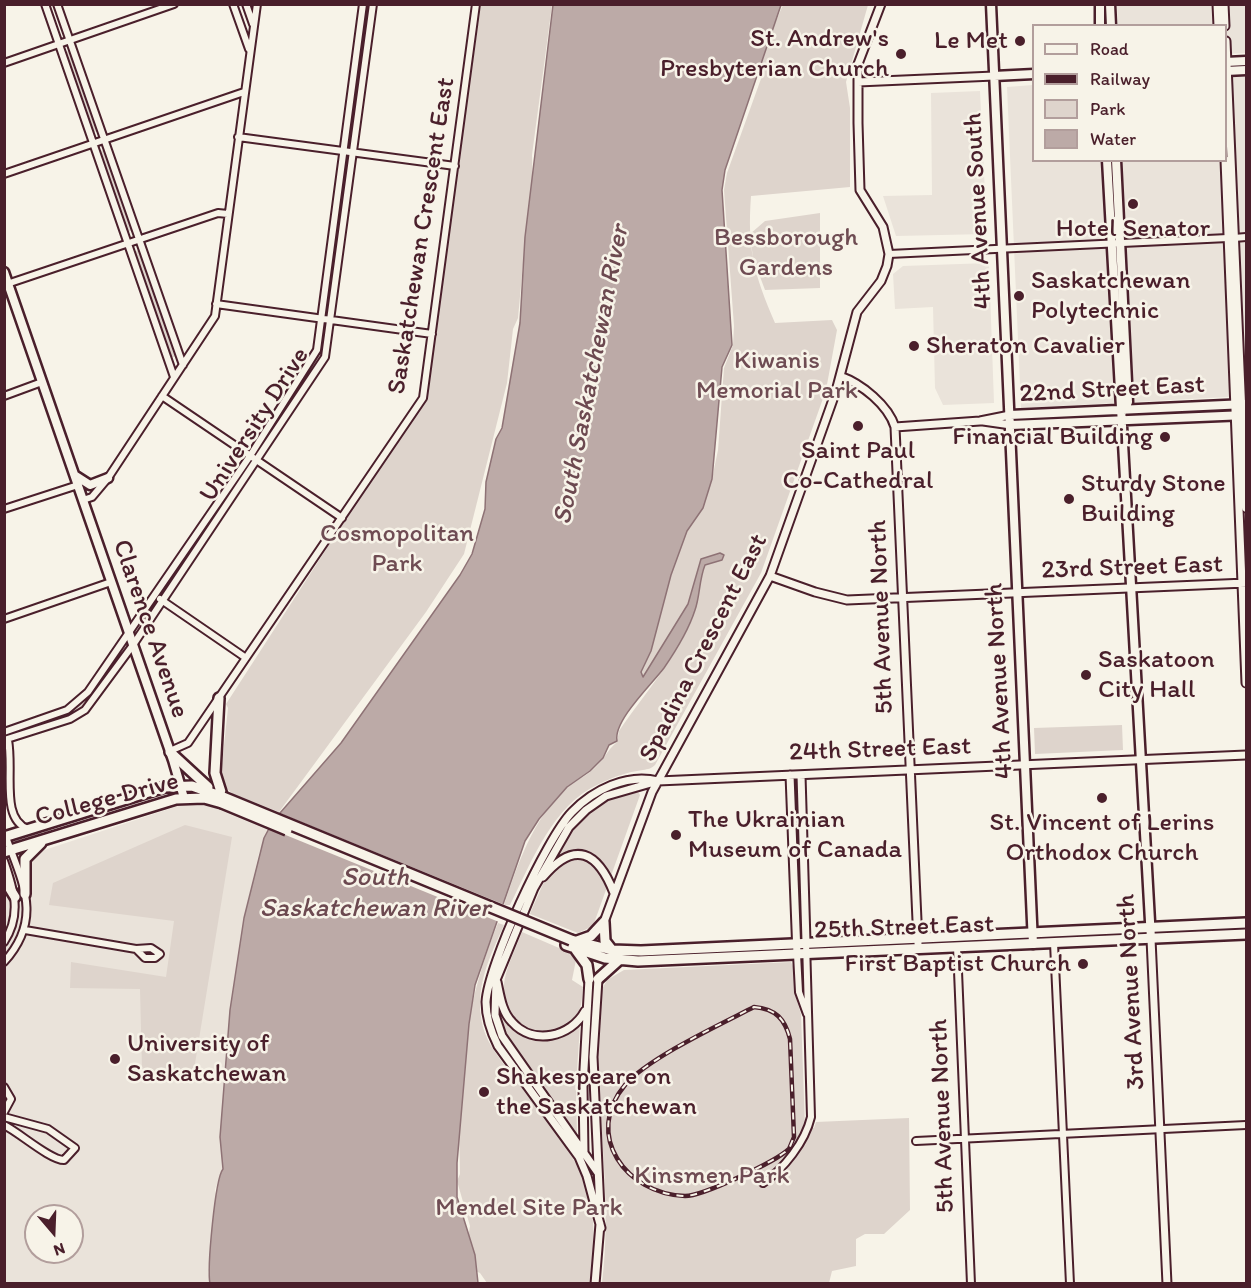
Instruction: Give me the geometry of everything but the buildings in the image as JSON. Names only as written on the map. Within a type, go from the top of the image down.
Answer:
[{"type":"main road","name":"4th Avenue South","points":[[992,4],[1010,415]]},
{"type":"main road","points":[[1100,4],[1100,24]]},
{"type":"main road","points":[[1110,4],[1111,24]]},
{"type":"main road","points":[[1227,67],[1246,61]]},
{"type":"main road","points":[[1227,67],[1246,70]]},
{"type":"main road","points":[[994,76],[1032,74]]},
{"type":"main road","points":[[1107,162],[1116,243]]},
{"type":"main road","points":[[1116,162],[1116,243]]},
{"type":"main road","name":"3rd Avenue North","points":[[1116,243],[1128,402],[1124,416],[1139,760],[1151,939]]},
{"type":"main road","name":"Clarence Avenue","points":[[4,272],[6,285],[134,645],[184,798]]},
{"type":"main road","name":"22nd Street East","points":[[1011,425],[1242,405]]},
{"type":"main road","name":"22nd Street East","points":[[1010,415],[1242,415]]},
{"type":"main road","name":"4th Avenue North","points":[[1010,415],[1033,944]]},
{"type":"main road","points":[[74,475],[90,485],[108,478]]},
{"type":"main road","points":[[219,698],[215,773],[220,797]]},
{"type":"main road","points":[[170,752],[220,797],[568,942],[584,940],[604,922]]},
{"type":"main road","name":"College Drive","points":[[5,837],[181,784],[220,797]]},
{"type":"main road","name":"College Drive","points":[[8,851],[184,798],[220,797]]},
{"type":"main road","points":[[26,894],[26,857],[32,849],[54,836]]},
{"type":"main road","points":[[4,879],[15,897]]},
{"type":"main road","points":[[604,922],[605,941],[612,950]]},
{"type":"main road","name":"25th Street East","points":[[568,942],[612,950],[641,951],[1246,923]]},
{"type":"main road","name":"25th Street East","points":[[568,942],[576,950],[618,961],[1246,934]]},
{"type":"main road","points":[[576,950],[594,979],[618,961]]},
{"type":"street","points":[[45,4],[174,377]]},
{"type":"street","points":[[57,4],[183,364]]},
{"type":"street","points":[[4,63],[174,4]]},
{"type":"street","points":[[233,4],[250,51]]},
{"type":"street","points":[[246,4],[254,27]]},
{"type":"street","points":[[83,500],[92,497],[108,478],[211,324],[216,304],[257,4]]},
{"type":"street","name":"University Drive","points":[[4,732],[67,710],[78,703],[155,596],[250,456],[314,356],[322,318],[363,4]]},
{"type":"street","name":"University Drive","points":[[29,829],[10,821],[5,808],[6,740],[78,716],[134,645],[326,357],[373,4]]},
{"type":"street","name":"Saskatchewan Crescent East","points":[[170,752],[188,743],[423,399],[476,4]]},
{"type":"street","points":[[881,4],[858,64],[860,190],[883,227],[889,254],[1246,237]]},
{"type":"street","points":[[1217,4],[1218,24]]},
{"type":"street","points":[[1224,4],[1225,24]]},
{"type":"street","points":[[858,82],[994,76]]},
{"type":"street","points":[[4,174],[244,92]]},
{"type":"street","points":[[1227,101],[1231,238]]},
{"type":"street","points":[[238,137],[455,166]]},
{"type":"street","points":[[1225,162],[1242,405],[1246,683]]},
{"type":"street","points":[[6,285],[218,213],[228,213]]},
{"type":"street","name":"Spadina Crescent East","points":[[604,922],[658,781],[770,576],[840,376],[856,312],[881,281],[889,254]]},
{"type":"street","points":[[216,304],[432,334]]},
{"type":"street","points":[[840,376],[861,387],[888,412],[895,427]]},
{"type":"street","points":[[4,396],[42,382]]},
{"type":"street","points":[[162,396],[342,518]]},
{"type":"street","name":"22nd Street East","points":[[895,427],[980,421],[1010,415]]},
{"type":"street","points":[[1242,415],[1246,508]]},
{"type":"street","name":"22nd Street East","points":[[980,421],[1011,425]]},
{"type":"street","name":"5th Avenue North","points":[[895,427],[918,948]]},
{"type":"street","points":[[4,509],[78,485]]},
{"type":"street","name":"23rd Street East","points":[[770,576],[838,599],[1245,584]]},
{"type":"street","points":[[4,619],[111,582]]},
{"type":"street","points":[[155,596],[246,658]]},
{"type":"street","name":"24th Street East","points":[[658,781],[1246,755]]},
{"type":"street","points":[[763,1183],[782,1169],[810,1125],[807,1014],[810,992],[801,943],[790,775]]},
{"type":"street","points":[[801,775],[801,943]]},
{"type":"street","points":[[587,1176],[579,1157],[498,1046],[487,1015],[489,979],[530,882],[566,818],[586,801],[614,785],[649,778],[658,781]]},
{"type":"street","points":[[598,1173],[502,1036],[495,1015],[496,980],[534,888],[569,827],[585,810],[606,796],[658,781]]},
{"type":"street","points":[[4,962],[18,945],[25,930],[28,914],[26,894],[8,851],[5,837]]},
{"type":"street","points":[[534,888],[557,860],[569,855],[584,855],[595,859],[606,872],[614,893]]},
{"type":"street","points":[[4,861],[15,897],[14,920],[4,942]]},
{"type":"street","points":[[25,930],[136,949]]},
{"type":"street","name":"3rd Avenue North","points":[[1151,939],[1167,1284]]},
{"type":"street","points":[[1054,943],[1070,1284]]},
{"type":"street","name":"5th Avenue North","points":[[957,947],[971,1284]]},
{"type":"street","points":[[594,979],[586,1009],[583,1087],[584,1152],[587,1176],[600,1228]]},
{"type":"street","points":[[594,979],[593,1057],[600,1228],[595,1284]]},
{"type":"street","points":[[496,980],[502,1004],[512,1022],[534,1035],[550,1036],[569,1029],[581,1018],[586,1009]]},
{"type":"street","points":[[4,1088],[12,1099],[4,1114],[48,1129],[75,1148],[64,1160],[56,1160],[22,1134],[4,1125]]},
{"type":"street","points":[[915,1141],[1246,1125]]},
{"type":"shaded area","points":[[1117,5],[1246,5],[1246,53],[1227,54],[1227,24],[1118,24]]},
{"type":"shaded area","points":[[1246,75],[1246,396],[1021,408],[1007,87],[1032,85],[1032,162],[1227,162],[1227,76]]},
{"type":"shaded area","points":[[980,91],[987,234],[896,236],[883,196],[932,195],[931,93]]},
{"type":"shaded area","points":[[989,263],[994,403],[943,405],[935,388],[933,307],[895,309],[893,274],[903,266]]},
{"type":"shaded area","name":"University of Saskatchewan","points":[[178,806],[210,806],[268,830],[259,853],[244,918],[230,1010],[220,1137],[223,1169],[215,1189],[216,1205],[208,1272],[210,1283],[5,1283],[5,863]]},
{"type":"green space","points":[[366,5],[370,5],[352,142],[348,140]]},
{"type":"green space","name":"Cosmopolitan Park","points":[[481,5],[552,5],[532,155],[533,208],[527,221],[518,318],[513,329],[507,383],[464,554],[426,612],[279,812],[233,794],[220,783],[228,708],[226,704],[424,398]]},
{"type":"green space","name":"Kiwanis Memorial Park","points":[[783,5],[868,5],[846,82],[850,108],[850,187],[751,196],[751,247],[757,276],[775,323],[832,320],[837,330],[826,390],[761,573],[655,765],[649,769],[626,773],[604,781],[583,793],[569,805],[545,836],[510,905],[504,905],[521,858],[536,827],[567,787],[594,768],[617,742],[619,731],[672,657],[689,625],[697,604],[705,565],[722,560],[701,559],[688,604],[643,677],[641,673],[651,651],[671,575],[687,531],[703,508],[712,479],[718,450],[724,368],[733,345],[734,326],[724,190],[727,173],[762,76],[761,55]]},
{"type":"green space","points":[[70,50],[98,130],[93,133],[64,53]]},
{"type":"green space","points":[[104,150],[132,230],[127,233],[99,151]]},
{"type":"green space","points":[[346,160],[349,161],[329,309],[325,308]]},
{"type":"green space","name":"Bessborough Gardens","points":[[820,213],[820,288],[765,290],[753,258],[750,234],[765,221]]},
{"type":"green space","points":[[139,250],[176,356],[170,358],[133,252]]},
{"type":"green space","points":[[326,329],[321,359],[260,451],[257,448],[317,358],[323,330]]},
{"type":"green space","points":[[246,465],[248,467],[165,591],[163,589]]},
{"type":"green space","points":[[116,655],[119,655],[119,659],[84,707],[70,717],[14,734],[16,730],[77,708]]},
{"type":"green space","points":[[1122,725],[1123,750],[1035,754],[1034,728]]},
{"type":"green space","points":[[637,790],[640,795],[593,926],[578,933],[530,914],[557,855],[582,820],[597,806],[616,796]]},
{"type":"green space","points":[[185,825],[232,837],[192,1082],[142,1069],[140,989],[70,988],[71,962],[166,977],[174,921],[49,905],[53,883]]},
{"type":"green space","name":"Mendel Site Park","points":[[498,923],[504,925],[486,969],[481,993],[481,1017],[485,1034],[497,1055],[567,1148],[579,1170],[588,1192],[593,1218],[594,1247],[590,1283],[487,1283],[480,1273],[471,1269],[468,1238],[470,1226],[457,1181],[460,1174],[460,1081],[466,1035],[476,989]]},
{"type":"green space","points":[[522,932],[566,951],[576,960],[572,980],[583,987],[580,1008],[569,1025],[559,1032],[535,1031],[524,1026],[514,1018],[507,1007],[504,994],[505,979]]},
{"type":"green space","name":"Kinsmen Park","points":[[791,962],[794,968],[795,994],[801,1014],[805,1127],[814,1128],[816,1122],[909,1118],[910,1210],[884,1234],[865,1234],[856,1239],[856,1266],[832,1271],[829,1283],[602,1283],[606,1226],[598,1045],[602,989],[607,980],[624,970]]},
{"type":"green space","points":[[498,1003],[504,1017],[512,1027],[532,1039],[556,1038],[580,1025],[576,1086],[577,1135],[516,1053],[500,1019]]},
{"type":"water","name":"South Saskatchewan River","points":[[553,5],[781,5],[725,170],[722,190],[732,345],[722,367],[712,479],[703,508],[687,531],[671,575],[651,651],[641,672],[643,677],[688,604],[701,559],[720,553],[724,555],[722,560],[705,565],[697,605],[677,648],[664,668],[627,713],[617,733],[617,741],[609,745],[603,758],[590,771],[567,787],[539,819],[525,841],[475,985],[469,1024],[457,1163],[457,1197],[475,1255],[478,1283],[210,1284],[212,1224],[217,1189],[223,1169],[220,1137],[230,1010],[244,918],[264,838],[273,821],[341,743],[460,575],[472,554],[485,509],[486,482],[496,439],[502,428],[520,323],[525,237]]},
{"type":"pier","points":[[277,812],[505,905],[499,922],[266,827]]},
{"type":"railway","points":[[754,1007],[768,1010],[778,1016],[790,1039],[794,1137],[789,1149],[769,1162],[694,1195],[664,1193],[645,1185],[629,1173],[617,1158],[610,1142],[608,1123],[613,1104],[625,1085],[650,1064],[686,1042],[754,1007]]},
{"type":"place","name":"Le Met","points":[[1020,41]]},
{"type":"place","name":"St. Andrew's Presbyterian Church","points":[[901,54]]},
{"type":"place","name":"Hotel Senator","points":[[1133,204]]},
{"type":"place","name":"Saskatchewan Polytechnic","points":[[1019,296]]},
{"type":"place","name":"Sheraton Cavalier","points":[[914,346]]},
{"type":"place","name":"Saint Paul Co-Cathedral","points":[[858,426]]},
{"type":"place","name":"Financial Building","points":[[1165,437]]},
{"type":"place","name":"Sturdy Stone Building","points":[[1069,499]]},
{"type":"place","name":"Saskatoon City Hall","points":[[1086,675]]},
{"type":"place","name":"St. Vincent of Lerins Orthodox Church","points":[[1102,798]]},
{"type":"place","name":"The Ukrainian Museum of Canada","points":[[676,835]]},
{"type":"place","name":"First Baptist Church","points":[[1083,964]]},
{"type":"place","name":"University of Saskatchewan","points":[[115,1059]]},
{"type":"place","name":"Shakespeare on the Saskatchewan","points":[[484,1092]]}]
